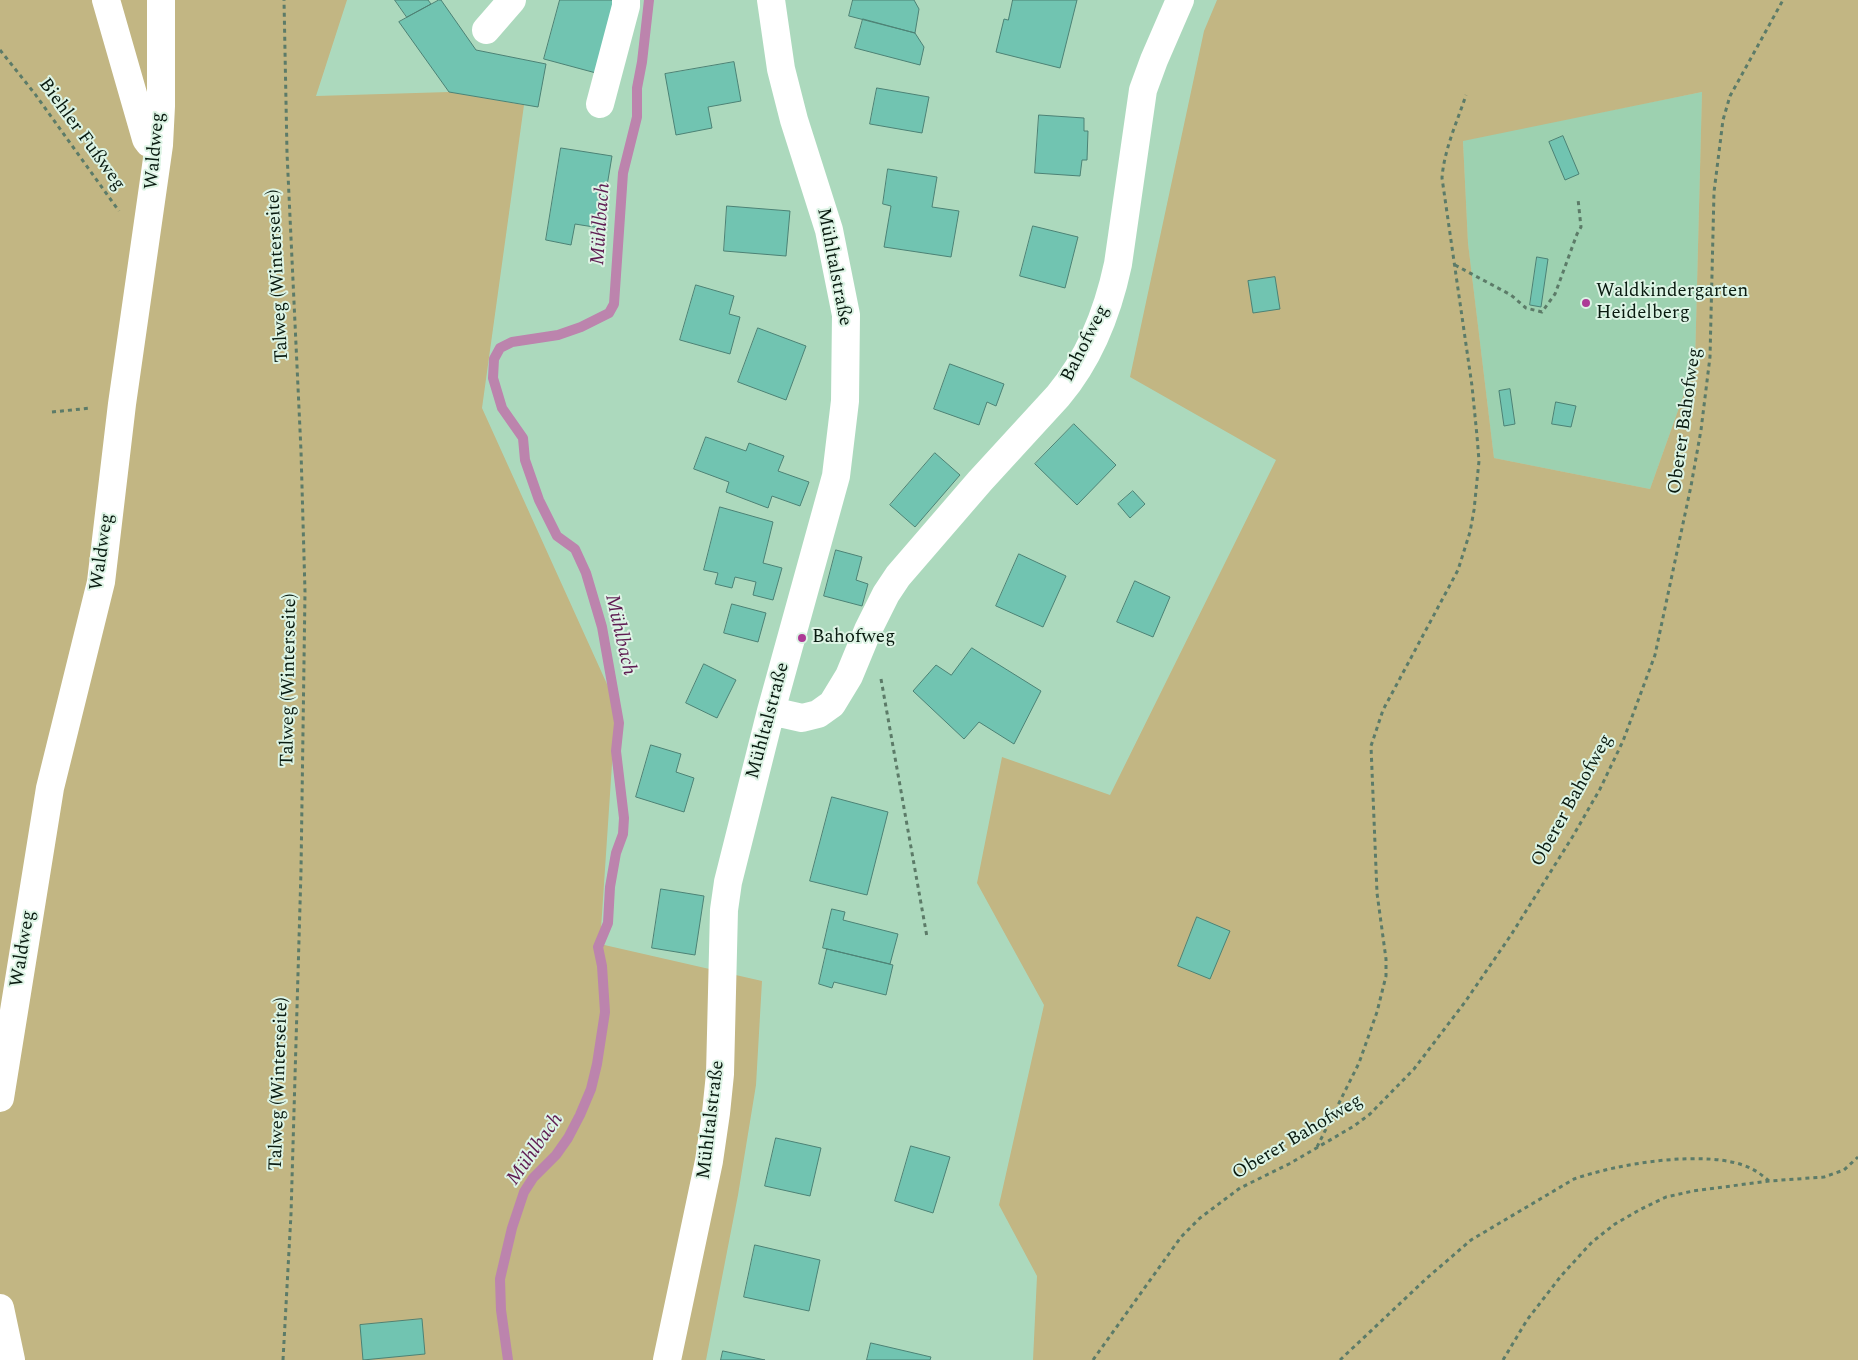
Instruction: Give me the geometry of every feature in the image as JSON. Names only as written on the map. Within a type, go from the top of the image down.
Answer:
[{"type":"street","points":[[106,0],[146,139],[149,143],[158,145]]},
{"type":"street","name":"Waldweg","points":[[0,1098],[50,788],[101,582],[122,404],[158,145],[161,106],[161,0]]},
{"type":"street","points":[[486,30],[512,0]]},
{"type":"street","points":[[600,104],[626,0]]},
{"type":"street","name":"Mühltalstraße","points":[[667,1360],[709,1161],[716,1113],[720,1074],[724,910],[728,882],[771,711],[836,476],[845,401],[846,315],[829,230],[794,120],[781,69],[771,0]]},
{"type":"street","name":"Bahofweg","points":[[771,711],[802,718],[818,714],[832,704],[849,676],[871,623],[898,576],[980,481],[1058,396],[1069,383],[1082,361],[1098,328],[1113,289],[1143,90],[1180,0]]},
{"type":"street","points":[[0,1308],[11,1360]]},
{"type":"path","name":"Talweg (Winterseite)","points":[[283,1360],[291,1214],[301,871],[305,592],[287,153],[284,0]]},
{"type":"path","name":"Oberer Bahofweg","points":[[1093,1360],[1181,1237],[1200,1218],[1240,1188],[1317,1148],[1370,1114],[1414,1069],[1449,1024],[1511,934],[1573,836],[1600,789],[1623,742],[1642,694],[1657,647],[1690,495],[1701,430],[1711,348],[1714,192],[1724,120],[1734,89],[1783,0]]},
{"type":"path","name":"Biehler Fußweg","points":[[0,50],[35,94],[121,214]]},
{"type":"path","points":[[1317,1148],[1359,1064],[1377,1012],[1386,976],[1386,959],[1377,893],[1371,761],[1373,741],[1383,710],[1458,570],[1470,532],[1474,510],[1478,461],[1477,436],[1472,386],[1442,178],[1447,150],[1466,95]]},
{"type":"path","points":[[1454,265],[1511,295],[1526,308],[1542,312],[1554,294],[1581,227],[1578,199]]},
{"type":"path","points":[[52,412],[122,404]]},
{"type":"path","points":[[881,678],[927,937]]},
{"type":"path","points":[[1503,1360],[1527,1320],[1561,1276],[1592,1242],[1614,1224],[1640,1209],[1666,1197],[1693,1191],[1769,1181],[1824,1177],[1844,1170],[1858,1157]]},
{"type":"path","points":[[1340,1360],[1427,1278],[1471,1240],[1574,1179],[1627,1164],[1701,1159],[1722,1161],[1748,1167],[1769,1181]]},
{"type":"shaded area","points":[[0,0],[347,0],[316,96],[449,92],[524,105],[482,408],[616,704],[600,944],[762,981],[756,1085],[738,1195],[706,1360],[0,1360]]},
{"type":"shaded area","points":[[1217,0],[1858,0],[1858,1360],[1033,1360],[1037,1276],[999,1205],[1044,1005],[977,883],[1002,757],[1110,795],[1276,460],[1130,377],[1204,31]],"holes":[[[1702,92],[1695,363],[1650,489],[1494,458],[1468,243],[1463,141]]]},
{"type":"shaded area","name":"Waldkindergarten Heidelberg","points":[[1702,92],[1695,363],[1650,489],[1494,458],[1468,243],[1463,140]]},
{"type":"building","points":[[395,0],[428,0],[431,4],[407,17]]},
{"type":"building","points":[[441,0],[476,50],[546,64],[538,107],[449,92],[399,22]]},
{"type":"building","points":[[560,0],[615,0],[596,73],[544,59]]},
{"type":"building","points":[[853,0],[914,0],[919,9],[915,33],[849,16]]},
{"type":"building","points":[[1013,0],[1077,0],[1060,68],[996,52],[1004,19],[1008,20]]},
{"type":"building","points":[[863,19],[915,33],[924,47],[920,65],[855,48]]},
{"type":"building","points":[[734,62],[741,101],[708,107],[712,128],[676,135],[665,74]]},
{"type":"building","points":[[877,88],[929,97],[922,133],[870,124]]},
{"type":"building","points":[[1039,115],[1084,118],[1084,131],[1088,131],[1087,160],[1082,160],[1080,176],[1035,173]]},
{"type":"building","points":[[1563,136],[1579,174],[1565,180],[1549,142]]},
{"type":"building","points":[[561,148],[612,156],[600,228],[575,224],[571,245],[546,240]]},
{"type":"building","points":[[888,169],[937,177],[932,207],[959,211],[951,257],[884,247],[891,206],[883,204]]},
{"type":"building","points":[[727,206],[790,211],[786,256],[724,251]]},
{"type":"building","points":[[1033,226],[1078,237],[1065,288],[1020,276]]},
{"type":"building","points":[[1537,257],[1548,259],[1541,307],[1530,305]]},
{"type":"building","points":[[1275,277],[1280,309],[1253,313],[1248,281]]},
{"type":"building","points":[[696,285],[734,296],[729,314],[740,317],[730,354],[680,340]]},
{"type":"building","points":[[758,328],[806,346],[786,400],[738,382]]},
{"type":"building","points":[[950,364],[1004,384],[996,406],[987,402],[979,425],[934,409]]},
{"type":"building","points":[[1510,389],[1515,424],[1504,426],[1499,391]]},
{"type":"building","points":[[1556,402],[1576,406],[1571,427],[1552,424]]},
{"type":"building","points":[[1074,424],[1116,465],[1077,505],[1035,464]]},
{"type":"building","points":[[706,437],[746,451],[749,443],[784,456],[778,471],[809,482],[800,506],[772,496],[768,508],[726,492],[729,482],[694,469]]},
{"type":"building","points":[[935,453],[960,475],[915,527],[890,505]]},
{"type":"building","points":[[1133,491],[1145,504],[1130,518],[1118,504]]},
{"type":"building","points":[[720,507],[773,522],[763,563],[782,568],[773,600],[753,595],[756,582],[735,577],[732,588],[715,584],[718,573],[704,570]]},
{"type":"building","points":[[836,550],[862,557],[856,580],[868,584],[862,606],[824,596]]},
{"type":"building","points":[[1019,554],[1066,576],[1043,627],[996,606]]},
{"type":"building","points":[[1135,581],[1170,597],[1153,637],[1117,622]]},
{"type":"building","points":[[732,604],[766,613],[758,642],[724,633]]},
{"type":"building","points":[[972,648],[1041,691],[1014,744],[979,722],[964,739],[913,691],[936,665],[951,675]]},
{"type":"building","points":[[704,664],[736,680],[717,718],[686,703]]},
{"type":"building","points":[[651,745],[681,754],[676,772],[694,778],[684,812],[636,797]]},
{"type":"building","points":[[832,797],[888,812],[867,895],[810,881]]},
{"type":"building","points":[[661,889],[704,896],[695,955],[652,948]]},
{"type":"building","points":[[832,909],[845,912],[843,920],[898,934],[890,964],[823,948]]},
{"type":"building","points":[[1197,917],[1230,931],[1210,979],[1178,966]]},
{"type":"building","points":[[827,949],[893,965],[886,995],[834,982],[832,988],[819,984]]},
{"type":"building","points":[[776,1138],[821,1148],[810,1196],[765,1186]]},
{"type":"building","points":[[911,1146],[950,1157],[933,1213],[895,1201]]},
{"type":"building","points":[[755,1245],[820,1260],[809,1311],[744,1297]]},
{"type":"building","points":[[422,1319],[425,1354],[363,1360],[360,1325]]},
{"type":"building","points":[[871,1343],[931,1357],[930,1360],[867,1360]]},
{"type":"building","points":[[723,1351],[765,1360],[721,1360]]},
{"type":"waterway","name":"Mühlbach","points":[[508,1360],[501,1310],[500,1279],[512,1228],[524,1192],[533,1178],[556,1155],[568,1138],[580,1115],[591,1089],[597,1064],[605,1012],[602,966],[598,947],[608,923],[610,887],[616,853],[623,834],[624,818],[616,751],[619,723],[602,627],[586,573],[575,549],[557,536],[539,500],[525,460],[523,438],[502,408],[493,378],[494,359],[500,348],[512,342],[558,335],[581,327],[609,313],[614,304],[623,173],[637,117],[637,88],[649,0]]},
{"type":"place","name":"Waldkindergarten Heidelberg","points":[[1586,303]]},
{"type":"place","name":"Bahofweg","points":[[802,638]]}]
